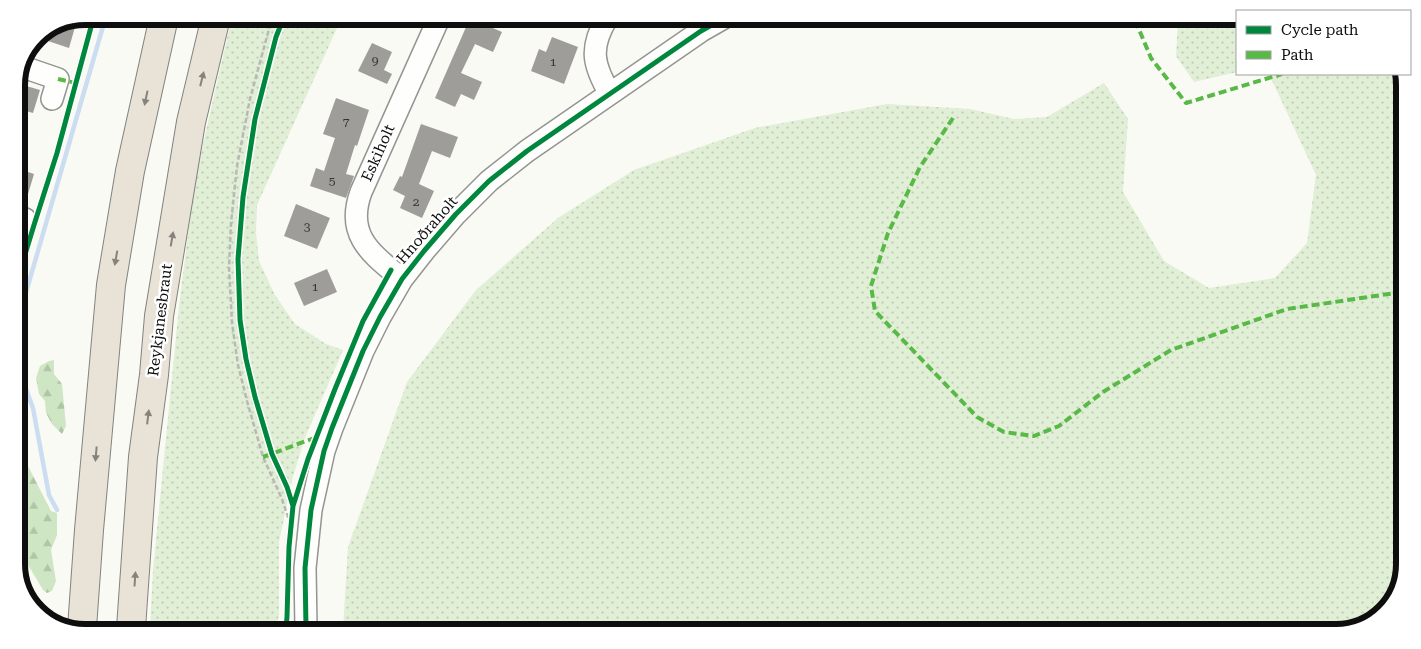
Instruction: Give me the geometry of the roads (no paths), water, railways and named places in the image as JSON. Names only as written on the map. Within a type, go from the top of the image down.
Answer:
[{"type":"highway","points":[[82,624],[89,530],[112,285],[130,171],[162,25]]},
{"type":"highway","name":"Reykjanesbraut","points":[[131,624],[143,457],[154,376],[159,316],[191,122],[214,25]]},
{"type":"street","name":"Eskiholt","points":[[402,279],[374,256],[361,240],[358,232],[356,210],[361,192],[436,25]]},
{"type":"street","points":[[603,25],[598,35],[595,51],[596,64],[610,94]]},
{"type":"street","name":"Hnoðraholt","points":[[306,624],[305,568],[311,510],[324,451],[364,351],[380,317],[402,279],[456,214],[489,181],[527,151],[712,25]]},
{"type":"street","points":[[27,68],[58,78],[52,99]]},
{"type":"waterway","points":[[25,296],[103,25]]},
{"type":"waterway","points":[[25,386],[33,408],[49,495],[57,510]]}]
